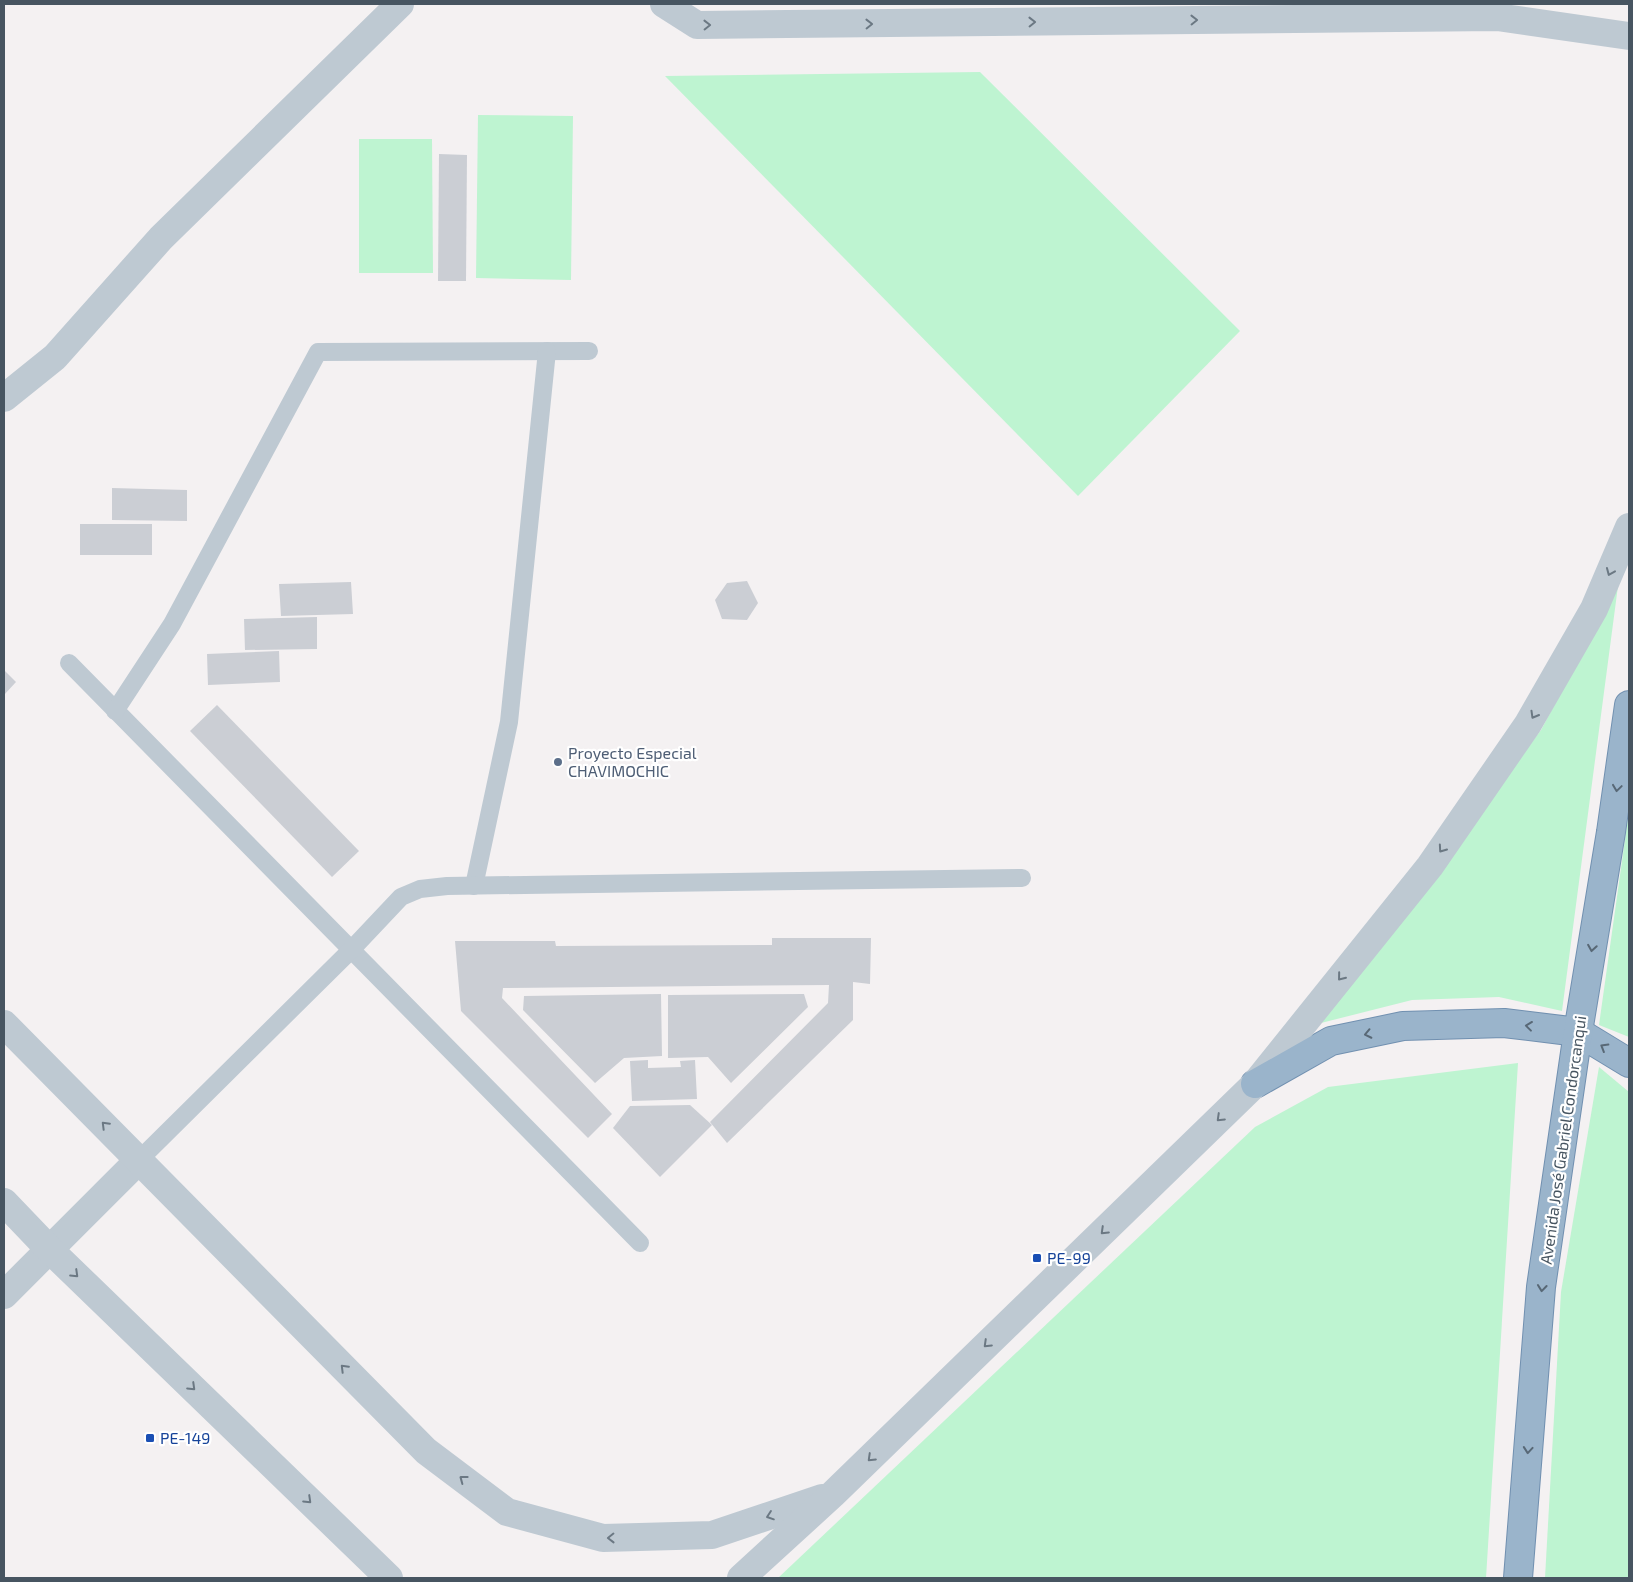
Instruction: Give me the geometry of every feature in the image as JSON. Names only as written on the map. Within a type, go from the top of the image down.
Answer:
[{"type":"highway","name":"Avenida José Gabriel Condorcanqui","points":[[1518,1578],[1542,1287],[1578,1032],[1611,832],[1629,705]]},
{"type":"highway","points":[[1255,1084],[1331,1041],[1403,1026],[1504,1023],[1578,1032],[1629,1063]]},
{"type":"street","points":[[4,398],[55,357],[161,238],[400,4]]},
{"type":"street","points":[[664,4],[698,25],[1498,10],[1629,36]]},
{"type":"street","points":[[741,1578],[833,1494],[1255,1084],[1430,866],[1528,724],[1594,609],[1629,527]]},
{"type":"street","points":[[4,1024],[426,1451],[507,1512],[603,1538],[712,1535],[833,1494]]},
{"type":"street","points":[[4,1295],[139,1160]]},
{"type":"street","points":[[4,1202],[49,1249],[389,1578]]},
{"type":"lane","points":[[474,886],[509,722],[547,351]]},
{"type":"lane","points":[[115,711],[172,624],[318,352],[589,351]]},
{"type":"lane","points":[[69,663],[640,1243]]},
{"type":"lane","points":[[139,1160],[351,950],[401,897],[420,889],[447,886],[1022,878]]},
{"type":"green space","points":[[980,72],[1240,331],[1078,496],[665,76]]},
{"type":"green space","points":[[478,115],[573,116],[571,280],[476,278]]},
{"type":"green space","points":[[359,139],[432,139],[433,273],[359,273]]},
{"type":"green space","points":[[1618,586],[1562,1011],[1499,997],[1412,1000],[1321,1023],[1541,730]]},
{"type":"green space","points":[[1629,811],[1629,1037],[1599,1025]]},
{"type":"green space","points":[[1518,1063],[1486,1578],[778,1578],[1255,1127],[1328,1087]]},
{"type":"green space","points":[[1599,1067],[1629,1092],[1629,1578],[1545,1578],[1561,1292]]},
{"type":"building","points":[[439,154],[467,155],[466,281],[438,281]]},
{"type":"building","points":[[112,488],[187,490],[187,521],[112,520]]},
{"type":"building","points":[[80,524],[152,524],[152,555],[80,555]]},
{"type":"building","points":[[747,581],[758,603],[747,620],[722,619],[715,600],[727,583]]},
{"type":"building","points":[[351,582],[353,614],[281,616],[279,584]]},
{"type":"building","points":[[317,617],[317,649],[245,650],[244,619]]},
{"type":"building","points":[[279,651],[280,682],[208,685],[207,654]]},
{"type":"building","points":[[4,670],[16,682],[4,695]]},
{"type":"building","points":[[217,705],[359,851],[332,877],[190,731]]},
{"type":"building","points":[[772,938],[871,938],[870,984],[853,982],[853,1020],[727,1143],[710,1122],[828,1003],[829,985],[503,988],[502,998],[612,1114],[588,1138],[461,1011],[455,941],[555,941],[556,946],[772,945]]},
{"type":"building","points":[[661,994],[662,1056],[624,1058],[595,1083],[523,1010],[524,996]]},
{"type":"building","points":[[804,994],[808,1007],[731,1083],[708,1057],[668,1058],[668,995]]},
{"type":"building","points":[[648,1060],[648,1068],[681,1067],[680,1061],[695,1060],[697,1099],[632,1101],[630,1061]]},
{"type":"building","points":[[690,1105],[712,1125],[660,1177],[613,1128],[630,1106]]},
{"type":"place","name":"Proyecto Especial CHAVIMOCHIC","points":[[558,762]]},
{"type":"place","name":"PE-99","points":[[1037,1258]]},
{"type":"place","name":"PE-149","points":[[150,1438]]}]
